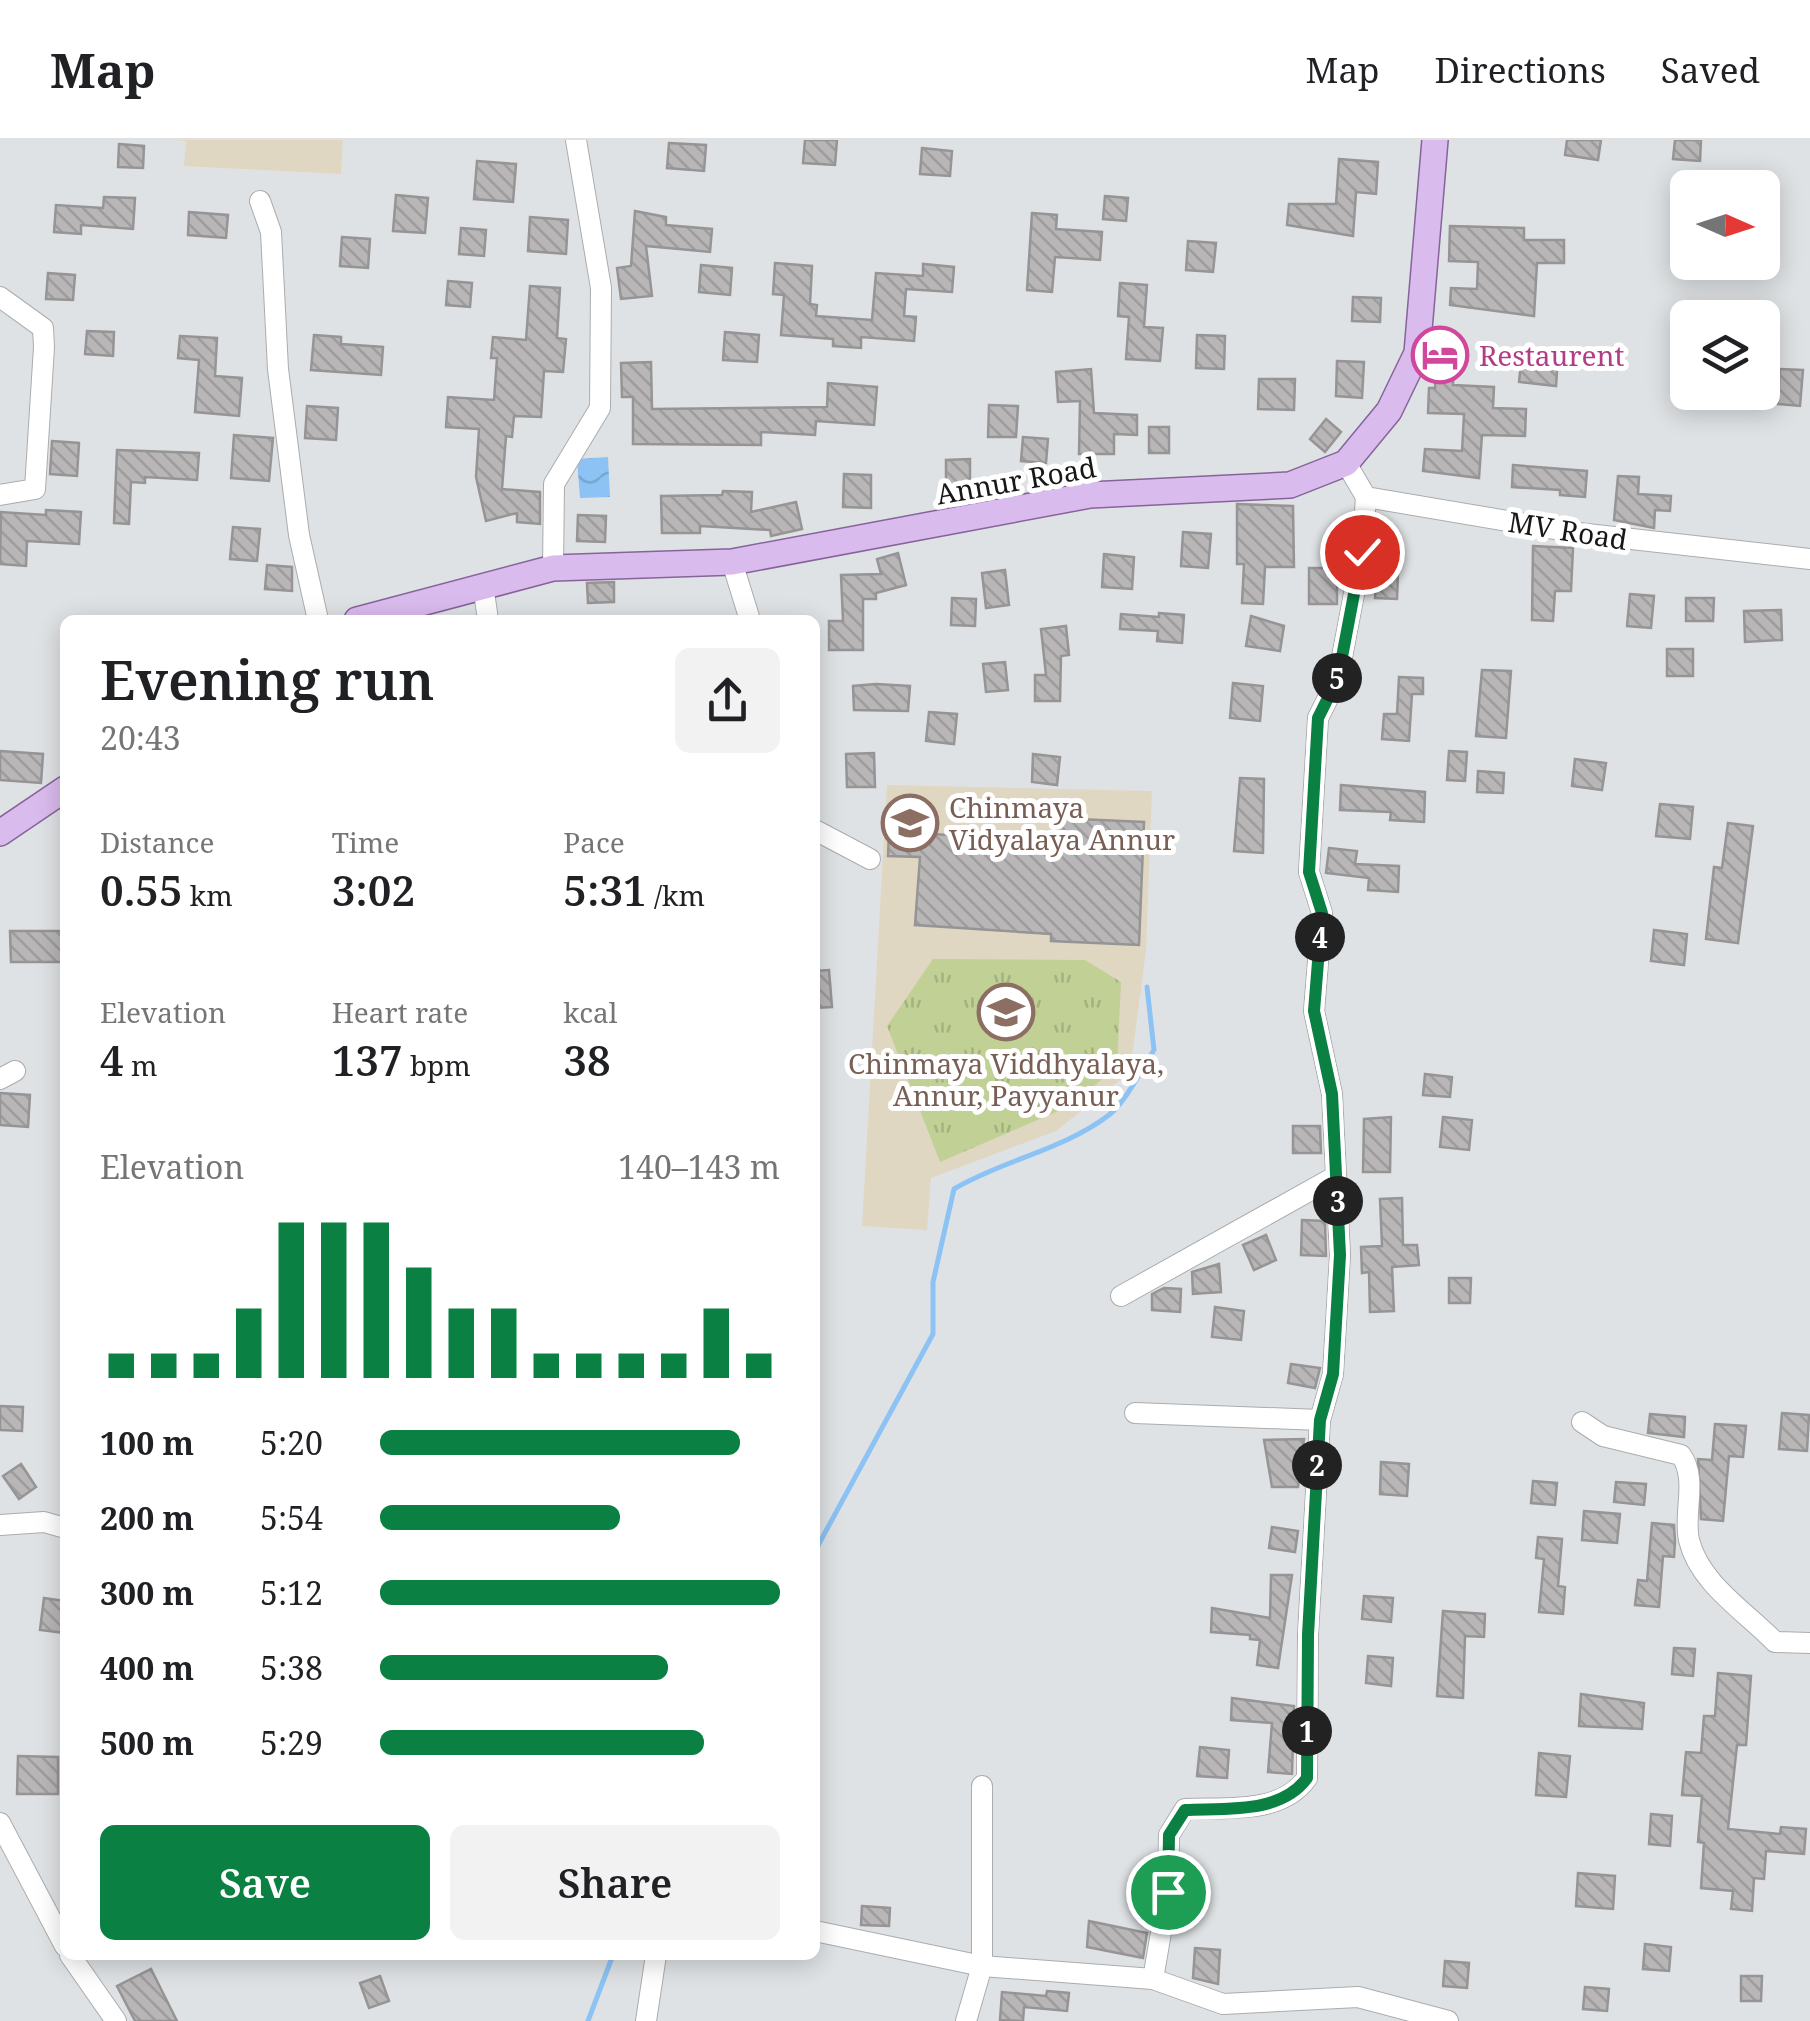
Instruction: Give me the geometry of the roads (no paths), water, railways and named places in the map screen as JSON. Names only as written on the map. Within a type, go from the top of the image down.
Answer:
[{"type":"main road","name":"Annur Road","points":[[375,615],[554,568],[732,562],[1090,495],[1290,484],[1346,463],[1389,412],[1417,353],[1435,140]]},
{"type":"main road","points":[[0,833],[60,791]]},
{"type":"street","points":[[554,568],[554,484],[600,408],[601,288],[576,140]]},
{"type":"street","points":[[260,201],[271,232],[278,369],[299,535],[317,615]]},
{"type":"street","points":[[0,296],[42,328],[44,347],[35,489],[0,494]]},
{"type":"street","points":[[1152,1979],[1168,1892],[1169,1835],[1185,1810],[1258,1806],[1295,1795],[1307,1778],[1308,1635],[1320,1420],[1333,1374],[1340,1255],[1332,1094],[1314,1011],[1322,913],[1309,872],[1318,718],[1338,678],[1362,552],[1366,497],[1346,463]]},
{"type":"street","name":"MV Road","points":[[1366,497],[1578,533],[1810,559]]},
{"type":"street","points":[[732,562],[748,615]]},
{"type":"street","points":[[482,586],[487,615]]},
{"type":"street","points":[[820,833],[870,859]]},
{"type":"street","points":[[1121,1296],[1336,1176]]},
{"type":"street","points":[[1135,1413],[1320,1420]]},
{"type":"street","points":[[1582,1422],[1603,1436],[1681,1454],[1688,1475],[1688,1537],[1698,1566],[1775,1642],[1810,1643]]},
{"type":"street","points":[[0,1525],[44,1522],[60,1527]]},
{"type":"street","points":[[966,2021],[982,1966],[982,1786]]},
{"type":"street","points":[[0,1823],[60,1937]]},
{"type":"street","points":[[820,1932],[982,1966],[1152,1979],[1223,2013],[1358,1996],[1448,2021]]},
{"type":"street","points":[[73,1960],[116,2021]]},
{"type":"street","points":[[646,2021],[655,1960]]},
{"type":"water","points":[[608,457],[610,497],[580,498],[577,459]]},
{"type":"waterway","points":[[820,1542],[933,1334],[933,1282],[954,1189],[1072,1137],[1116,1109],[1154,1050],[1147,987]]},
{"type":"waterway","points":[[588,2021],[611,1960]]},
{"type":"place","name":"Restaurent","points":[[1440,355]]},
{"type":"place","name":"Chinmaya Vidyalaya Annur","points":[[910,823]]},
{"type":"place","name":"Chinmaya Viddhyalaya, Annur, Payyanur","points":[[1006,1012]]}]
